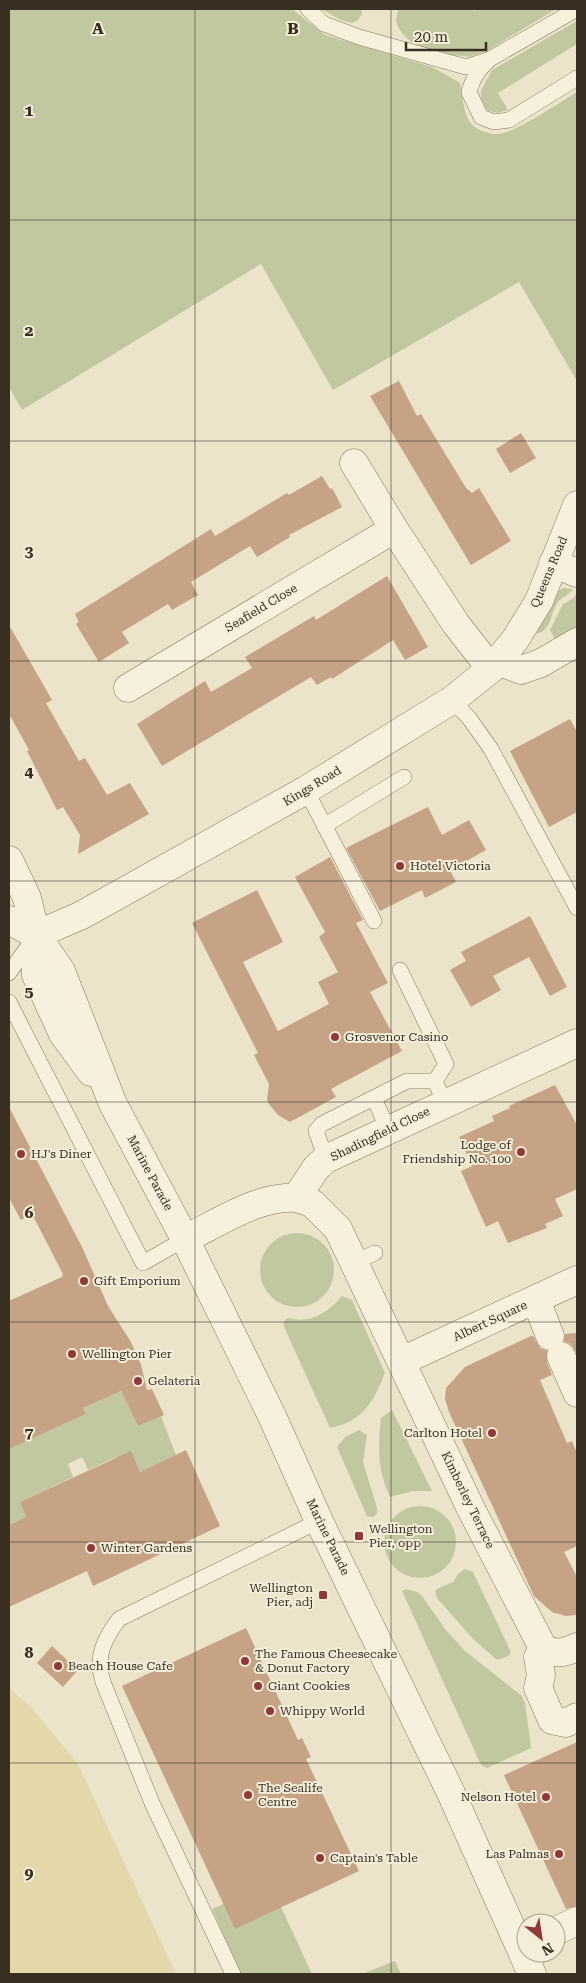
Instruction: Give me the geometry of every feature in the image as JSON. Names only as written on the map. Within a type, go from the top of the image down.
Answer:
[{"type":"street","points":[[354,463],[394,529],[456,624],[494,665],[521,670],[541,663],[577,642]]},
{"type":"street","name":"Queens Road","points":[[494,665],[515,640],[539,601],[565,568],[577,505]]},
{"type":"street","name":"Seafield Close","points":[[128,688],[394,529]]},
{"type":"street","name":"Kings Road","points":[[36,935],[82,915],[306,790],[452,700],[494,665]]},
{"type":"street","points":[[9,860],[27,898],[36,935]]},
{"type":"street","points":[[9,920],[36,935]]},
{"type":"street","name":"Marine Parade","points":[[36,935],[61,971],[113,1104],[184,1239],[272,1416],[319,1521],[516,1931]]},
{"type":"street","name":"Shadingfield Close","points":[[296,1198],[316,1168],[326,1159],[388,1130],[440,1092],[577,1043]]},
{"type":"street","points":[[184,1239],[264,1201],[280,1197],[296,1198]]},
{"type":"street","name":"Kimberley Terrace","points":[[296,1198],[312,1203],[325,1214],[365,1258],[402,1361],[471,1509],[543,1648]]},
{"type":"street","name":"Albert Square","points":[[402,1361],[577,1280]]},
{"type":"street","points":[[536,1300],[577,1393]]},
{"type":"street","points":[[577,1647],[563,1653],[553,1654],[543,1648],[538,1657],[541,1675],[538,1688],[552,1720],[566,1723],[577,1717]]},
{"type":"lane","points":[[308,9],[324,24],[359,37],[446,63],[466,67],[490,60]]},
{"type":"lane","points":[[577,9],[490,60],[472,80],[469,92],[474,108],[481,117],[494,122],[509,120],[577,78]]},
{"type":"lane","points":[[452,700],[469,718],[491,749],[577,908]]},
{"type":"lane","points":[[324,826],[404,777]]},
{"type":"lane","points":[[306,790],[374,921]]},
{"type":"lane","points":[[9,973],[36,935]]},
{"type":"lane","points":[[326,1159],[316,1131],[322,1124],[407,1081],[440,1092],[446,1064],[400,970]]},
{"type":"lane","points":[[9,1002],[143,1263],[184,1239]]},
{"type":"lane","points":[[374,1098],[388,1130]]},
{"type":"lane","points":[[233,1974],[152,1803],[98,1668],[101,1651],[119,1618],[319,1521]]},
{"type":"green space","points":[[9,9],[292,9],[325,35],[432,67],[460,83],[464,109],[469,121],[480,130],[490,133],[499,134],[516,128],[577,92],[577,381],[519,282],[333,390],[261,264],[22,410],[9,387]]},
{"type":"green space","points":[[321,9],[361,9],[362,14],[358,20],[352,23],[341,20]]},
{"type":"green space","points":[[398,9],[472,9],[474,11],[478,9],[556,9],[488,50],[470,57],[443,54],[412,43],[401,32],[396,22]]},
{"type":"green space","points":[[577,21],[577,44],[498,93],[508,110],[498,113],[488,111],[481,99],[481,91],[492,70]]},
{"type":"green space","points":[[564,588],[573,589],[558,602],[545,629],[536,634],[556,591]]},
{"type":"green space","points":[[577,592],[577,627],[555,639],[550,630],[563,604],[574,598]]},
{"type":"green space","points":[[297,1233],[318,1239],[328,1249],[334,1270],[328,1291],[318,1301],[297,1307],[276,1301],[266,1291],[260,1270],[266,1249],[276,1239]]},
{"type":"green space","points":[[342,1296],[352,1300],[385,1373],[366,1409],[351,1421],[330,1428],[284,1327],[284,1321],[288,1318],[304,1319],[318,1316]]},
{"type":"green space","points":[[121,1391],[138,1426],[161,1416],[176,1455],[140,1472],[137,1465],[123,1471],[116,1457],[88,1470],[82,1457],[68,1464],[73,1477],[20,1502],[26,1517],[9,1525],[9,1449],[86,1414],[83,1408]]},
{"type":"green space","points":[[392,1410],[432,1491],[413,1491],[390,1497],[381,1467],[379,1439],[381,1418]]},
{"type":"green space","points":[[359,1430],[367,1435],[363,1462],[377,1508],[377,1514],[373,1517],[367,1516],[337,1447],[345,1437]]},
{"type":"green space","points":[[420,1506],[440,1512],[450,1522],[456,1542],[450,1562],[440,1572],[420,1578],[400,1572],[390,1562],[384,1542],[390,1522],[400,1512]]},
{"type":"green space","points":[[465,1569],[473,1572],[511,1652],[508,1656],[497,1660],[474,1640],[437,1598],[435,1590],[453,1582],[458,1574]]},
{"type":"green space","points":[[406,1589],[417,1592],[422,1596],[445,1629],[465,1651],[522,1696],[525,1703],[531,1748],[487,1768],[481,1765],[402,1591]]},
{"type":"green space","points":[[223,1904],[281,1907],[312,1974],[241,1974],[212,1909]]},
{"type":"green space","points":[[395,1961],[401,1974],[362,1974]]},
{"type":"sand","points":[[9,1688],[31,1707],[78,1764],[176,1974],[9,1974]]},
{"type":"building","points":[[399,381],[417,416],[421,414],[466,488],[472,493],[479,488],[511,541],[471,565],[370,396]]},
{"type":"building","points":[[521,433],[536,458],[510,473],[496,449]]},
{"type":"building","points":[[322,476],[330,489],[332,488],[342,507],[289,535],[290,537],[257,557],[250,546],[191,582],[198,595],[172,610],[168,604],[122,632],[129,643],[99,662],[76,624],[79,622],[75,614],[211,529],[215,536],[287,493],[289,495]]},
{"type":"building","points":[[387,576],[428,647],[405,660],[393,640],[332,679],[331,677],[317,685],[311,677],[162,766],[137,724],[205,681],[211,692],[252,668],[245,657],[314,616],[316,620]]},
{"type":"building","points":[[9,625],[52,700],[46,703],[79,761],[85,758],[107,795],[130,783],[149,814],[78,854],[80,835],[63,807],[57,810],[27,751],[29,750],[9,714]]},
{"type":"building","points":[[570,719],[577,732],[577,812],[549,827],[510,751]]},
{"type":"building","name":"Hotel Victoria","points":[[428,807],[442,835],[469,820],[486,850],[450,870],[456,882],[425,898],[422,890],[380,911],[346,848]]},
{"type":"building","points":[[330,857],[363,920],[356,923],[388,983],[370,992],[402,1051],[331,1089],[336,1097],[290,1122],[278,1115],[269,1104],[267,1099],[269,1084],[254,1055],[258,1053],[192,923],[257,890],[283,942],[243,962],[278,1031],[329,1004],[318,982],[338,972],[319,937],[325,932],[295,877]]},
{"type":"building","points":[[530,916],[567,987],[550,996],[529,957],[493,976],[501,990],[471,1007],[450,970],[466,961],[461,952]]},
{"type":"building","name":"Lodge of Friendship No. 100","points":[[555,1085],[577,1125],[577,1189],[555,1199],[563,1216],[545,1224],[547,1228],[508,1243],[498,1221],[486,1227],[461,1171],[472,1166],[459,1137],[494,1121],[492,1116],[510,1108],[509,1106]]},
{"type":"building","name":"Wellington Pier","points":[[9,1107],[82,1247],[108,1306],[131,1342],[141,1365],[147,1390],[152,1389],[164,1415],[138,1426],[121,1391],[83,1408],[86,1414],[9,1449],[9,1301],[62,1277],[63,1274],[32,1214],[21,1220],[9,1198]]},
{"type":"building","points":[[577,1333],[577,1354],[571,1344],[564,1341],[565,1334]]},
{"type":"building","name":"Carlton Hotel","points":[[533,1336],[540,1348],[547,1351],[547,1362],[552,1375],[540,1380],[567,1443],[572,1441],[577,1453],[577,1546],[564,1552],[577,1577],[577,1615],[566,1616],[552,1612],[534,1596],[449,1412],[445,1399],[446,1388],[465,1367]]},
{"type":"building","name":"Winter Gardens","points":[[186,1450],[220,1526],[93,1586],[87,1571],[9,1607],[9,1525],[26,1517],[20,1502],[131,1451],[140,1472]]},
{"type":"building","name":"The Sealife Centre","points":[[246,1628],[298,1740],[302,1738],[311,1757],[306,1759],[359,1871],[235,1929],[122,1686]]},
{"type":"building","name":"Beach House Cafe","points":[[52,1646],[78,1670],[63,1687],[37,1663]]},
{"type":"building","name":"Nelson Hotel","points":[[577,1742],[577,1906],[566,1909],[504,1775]]},
{"type":"place","name":"Hotel Victoria","points":[[400,866]]},
{"type":"place","name":"Grosvenor Casino","points":[[335,1037]]},
{"type":"place","name":"Lodge of Friendship No. 100","points":[[521,1152]]},
{"type":"place","name":"HJ's Diner","points":[[21,1154]]},
{"type":"place","name":"Gift Emporium","points":[[84,1281]]},
{"type":"place","name":"Wellington Pier","points":[[72,1354]]},
{"type":"place","name":"Gelateria","points":[[138,1381]]},
{"type":"place","name":"Carlton Hotel","points":[[492,1433]]},
{"type":"place","name":"Wellington Pier, opp","points":[[359,1536]]},
{"type":"place","name":"Winter Gardens","points":[[91,1548]]},
{"type":"place","name":"Wellington Pier, adj","points":[[323,1595]]},
{"type":"place","name":"The Famous Cheesecake & Donut Factory","points":[[245,1661]]},
{"type":"place","name":"Beach House Cafe","points":[[58,1666]]},
{"type":"place","name":"Giant Cookies","points":[[258,1686]]},
{"type":"place","name":"Whippy World","points":[[270,1711]]},
{"type":"place","name":"The Sealife Centre","points":[[248,1795]]},
{"type":"place","name":"Nelson Hotel","points":[[546,1797]]},
{"type":"place","name":"Las Palmas","points":[[559,1854]]},
{"type":"place","name":"Captain's Table","points":[[320,1858]]}]
